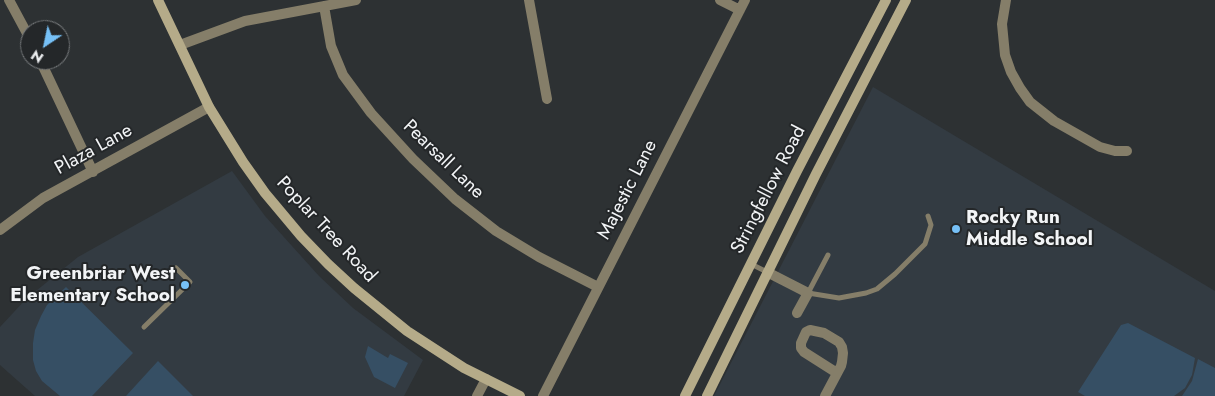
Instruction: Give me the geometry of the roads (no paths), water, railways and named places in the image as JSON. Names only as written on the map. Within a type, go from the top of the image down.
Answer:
[{"type":"main road","name":"Poplar Tree Road","points":[[158,0],[209,107],[243,162],[265,193],[301,236],[328,264],[370,302],[408,331],[464,368],[520,396]]},
{"type":"main road","name":"Stringfellow Road","points":[[685,396],[886,0]]},
{"type":"main road","name":"Stringfellow Road","points":[[707,396],[767,272],[906,0]]},
{"type":"street","points":[[9,0],[20,20]]},
{"type":"street","points":[[180,45],[244,21],[356,0]]},
{"type":"street","points":[[530,0],[547,99]]},
{"type":"street","points":[[720,0],[740,10]]},
{"type":"street","name":"Majestic Lane","points":[[543,396],[745,0]]},
{"type":"street","points":[[1006,0],[1002,24],[1005,55],[1015,80],[1030,102],[1054,121],[1100,148],[1126,151]]},
{"type":"street","name":"Pearsall Lane","points":[[324,6],[331,46],[343,75],[371,113],[413,159],[455,199],[496,231],[539,257],[598,287]]},
{"type":"street","points":[[45,70],[93,172]]},
{"type":"street","name":"Plaza Lane","points":[[0,230],[43,198],[209,107]]},
{"type":"street","points":[[767,272],[808,293],[798,313]]},
{"type":"street","points":[[825,396],[837,373],[842,362],[843,353],[839,342],[832,336],[817,330],[806,332],[800,342],[804,352],[837,373]]},
{"type":"street","points":[[477,396],[486,379]]},
{"type":"lane","points":[[828,255],[808,293],[839,298],[877,289],[908,262],[925,244],[931,226],[928,216]]},
{"type":"lane","points":[[751,264],[767,272]]},
{"type":"lane","points":[[144,327],[190,282],[176,268]]},
{"type":"place","name":"Rocky Run Middle School","points":[[956,229]]},
{"type":"place","name":"Greenbriar West Elementary School","points":[[185,285]]}]
